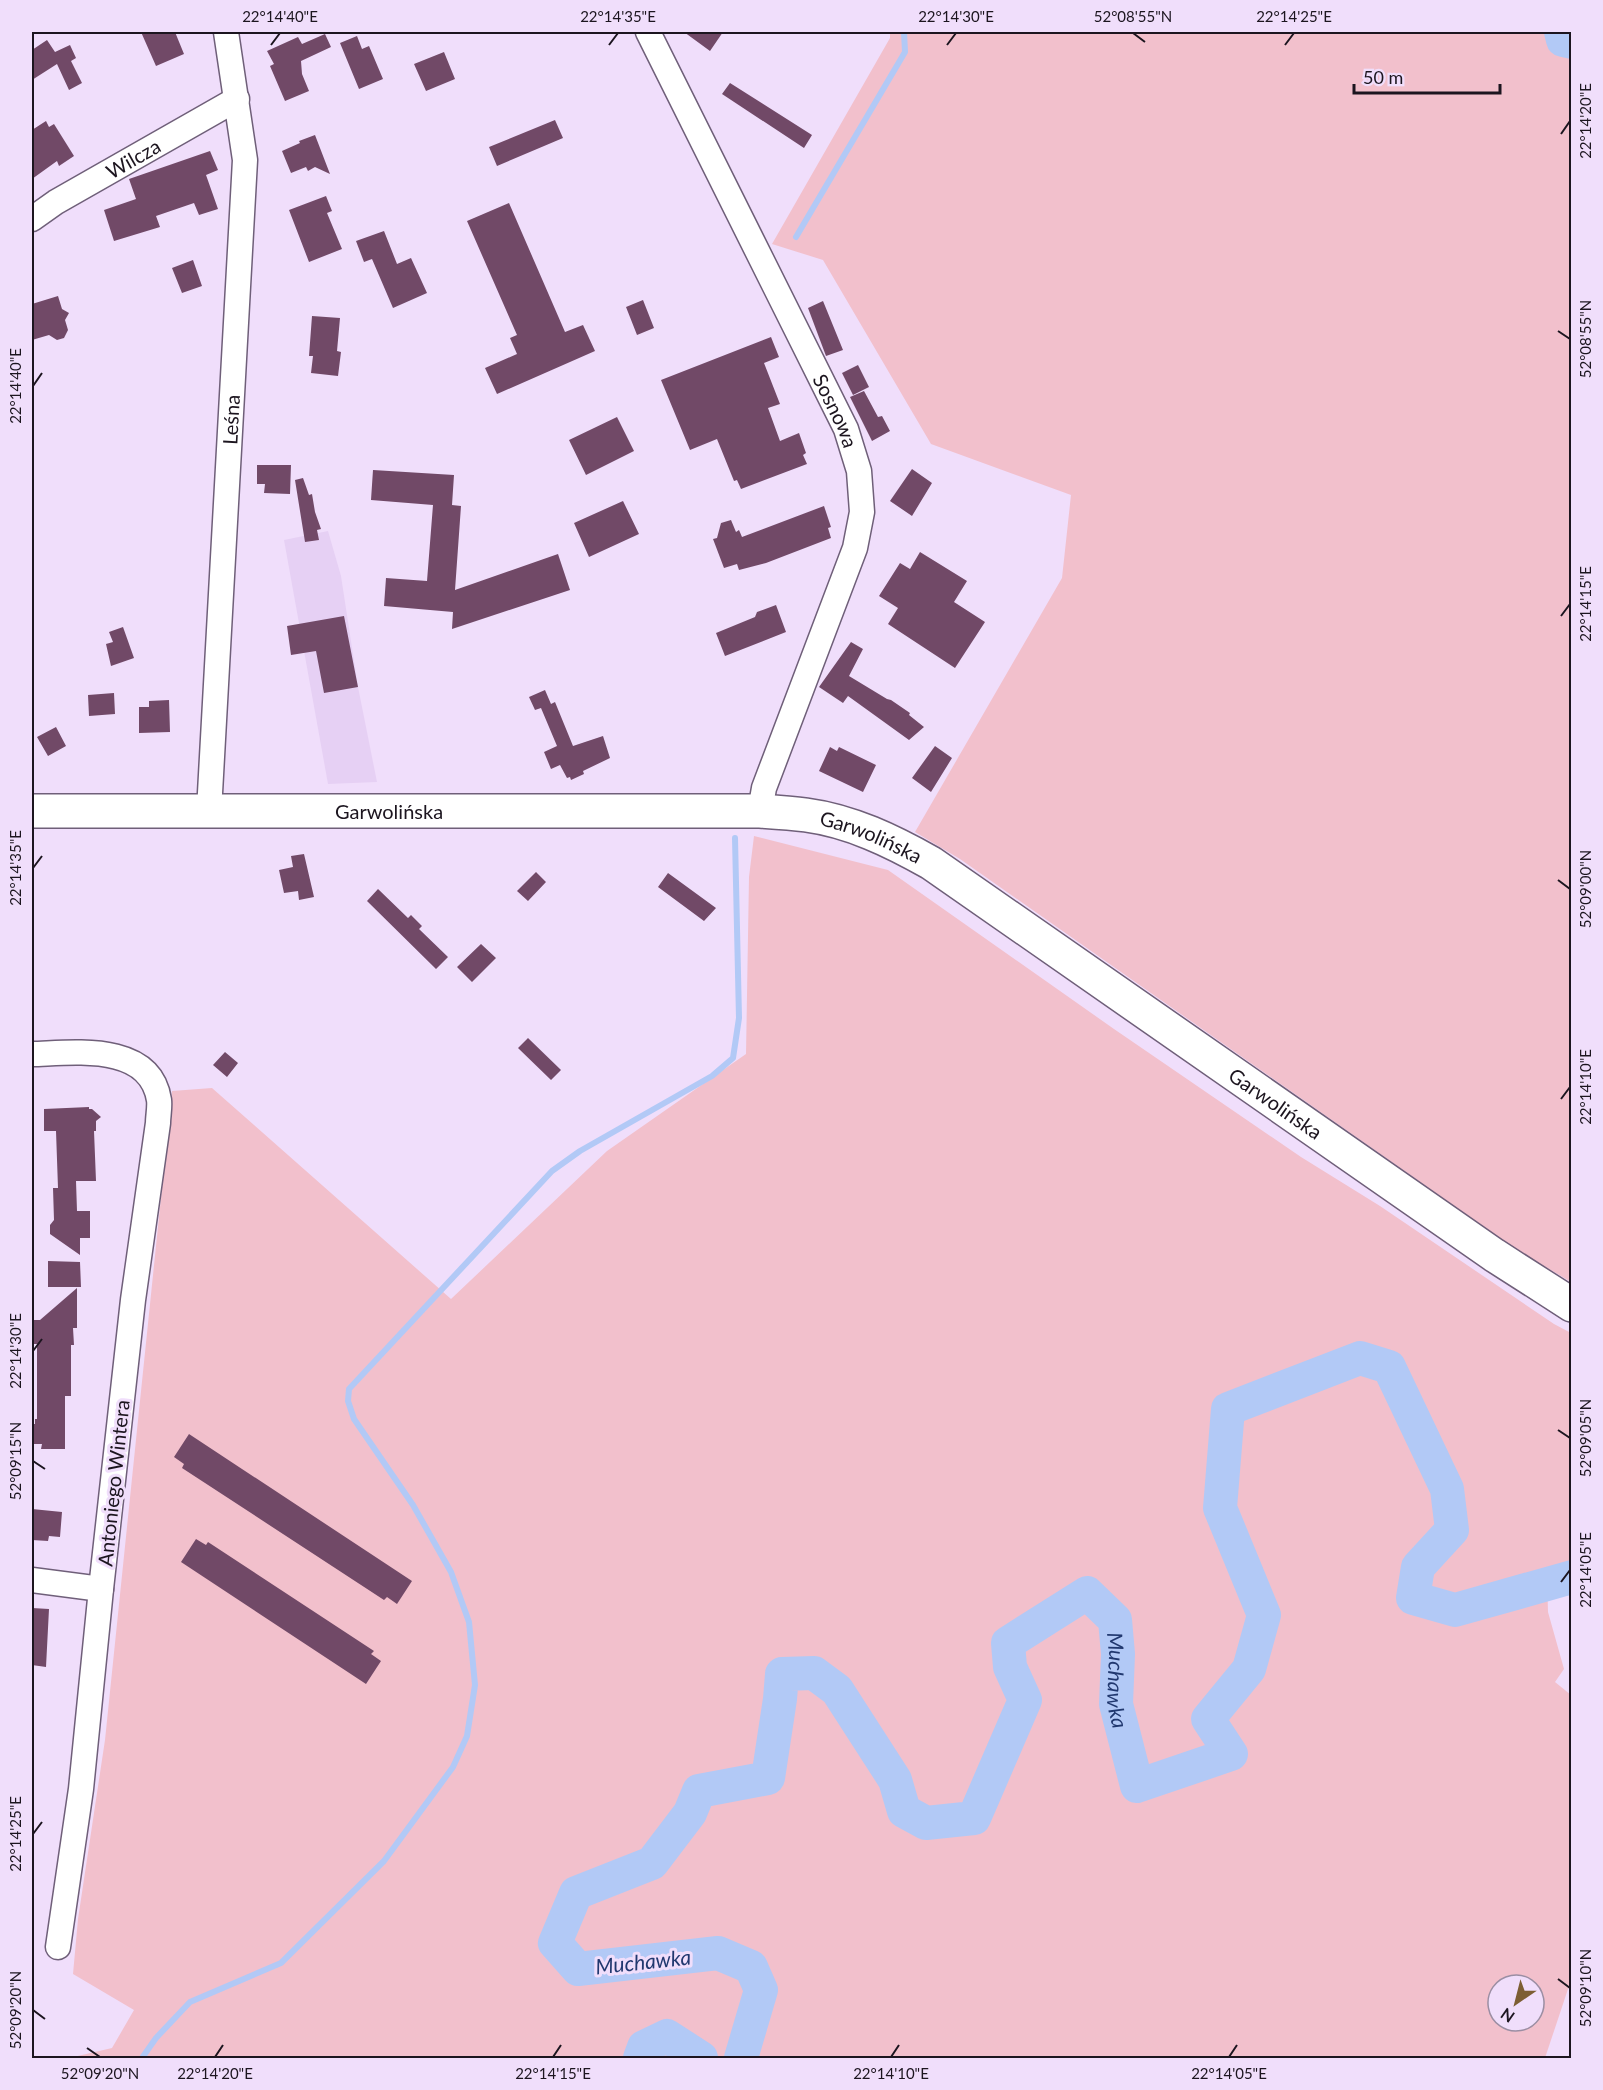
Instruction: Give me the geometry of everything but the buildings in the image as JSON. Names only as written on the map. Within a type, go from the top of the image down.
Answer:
[{"type":"main road","name":"Garwolińska","points":[[32,811],[760,811],[807,815],[854,827],[880,836],[931,863],[1494,1255],[1572,1305]]},
{"type":"street","name":"Leśna","points":[[209,811],[245,160],[226,32]]},
{"type":"street","name":"Sosnowa","points":[[648,32],[846,429],[859,471],[862,512],[855,548],[764,788],[760,811]]},
{"type":"street","name":"Wilcza","points":[[32,219],[76,190],[237,99]]},
{"type":"street","name":"Antoniego Wintera","points":[[32,1053],[100,1052],[123,1058],[145,1071],[159,1100],[158,1124],[134,1300],[101,1589],[81,1789],[58,1947]]},
{"type":"street","points":[[32,1580],[101,1589]]},
{"type":"shaded area","points":[[890,32],[1571,32],[1571,1282],[1517,1250],[960,859],[915,832],[1062,578],[1071,495],[931,444],[823,260],[772,244],[890,38]]},
{"type":"shaded area","points":[[328,531],[341,576],[358,687],[377,782],[328,784],[284,540]]},
{"type":"shaded area","points":[[754,836],[888,870],[1301,1157],[1380,1206],[1554,1324],[1571,1333],[1571,1567],[1547,1575],[1548,1612],[1564,1669],[1555,1682],[1571,1695],[1572,1977],[1545,2058],[69,2058],[112,2048],[134,2010],[73,1974],[78,1919],[105,1740],[172,1091],[212,1088],[451,1299],[607,1151],[746,1054],[749,877]]},
{"type":"waterway","points":[[796,237],[905,52],[904,32]]},
{"type":"waterway","name":"Muchawka","points":[[1561,32],[1563,40],[1572,42]]},
{"type":"waterway","points":[[142,2058],[156,2038],[190,2002],[281,1963],[384,1861],[453,1767],[467,1736],[475,1685],[469,1622],[451,1572],[413,1505],[354,1419],[348,1401],[349,1389],[552,1171],[580,1151],[712,1076],[733,1058],[739,1018],[735,838]]},
{"type":"waterway","name":"Muchawka","points":[[741,2058],[761,1990],[751,1967],[718,1953],[578,1969],[555,1943],[576,1893],[652,1863],[690,1813],[699,1791],[768,1778],[782,1674],[814,1673],[837,1690],[895,1780],[904,1811],[926,1823],[974,1818],[1025,1700],[1010,1667],[1008,1643],[1087,1593],[1115,1620],[1118,1654],[1116,1704],[1137,1786],[1231,1754],[1208,1719],[1249,1669],[1264,1615],[1220,1508],[1228,1409],[1360,1358],[1389,1367],[1447,1489],[1452,1530],[1418,1567],[1413,1598],[1455,1610],[1572,1577]]},
{"type":"waterway","name":"Muchawka","points":[[640,2058],[644,2047],[667,2036],[701,2058]]}]
